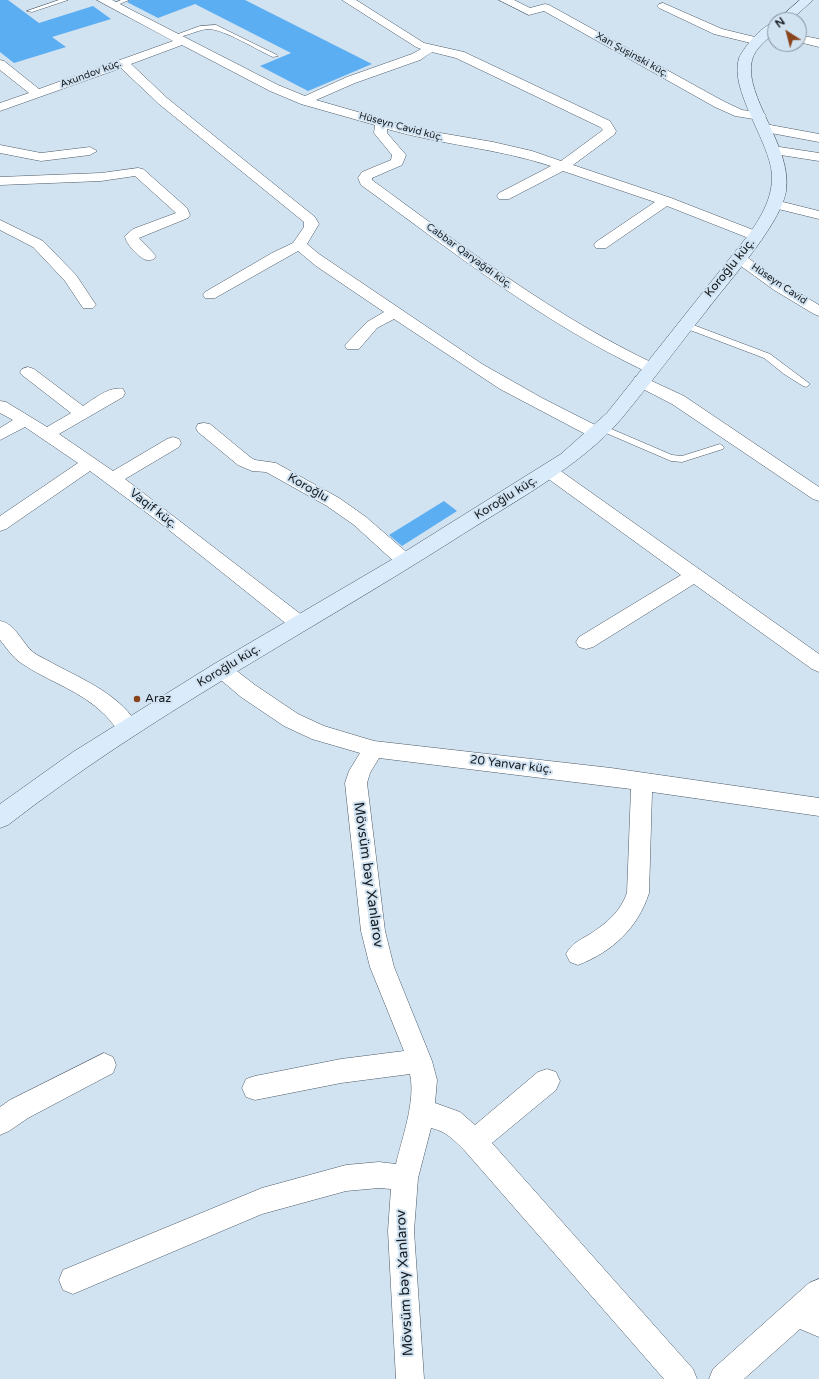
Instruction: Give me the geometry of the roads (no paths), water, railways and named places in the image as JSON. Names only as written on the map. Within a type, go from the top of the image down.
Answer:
[{"type":"street","points":[[348,0],[409,39],[430,48],[460,55],[609,127],[610,131],[564,165],[504,196]]},
{"type":"street","points":[[505,0],[525,11],[534,11],[558,2]]},
{"type":"street","name":"Koroğlu küç.","points":[[793,12],[807,0]]},
{"type":"street","name":"Hüseyn Cavid küç.","points":[[108,3],[177,40],[274,88],[305,101],[382,122],[415,133],[494,146],[564,165],[666,201],[756,236]]},
{"type":"street","name":"Xan Şuşinski küç.","points":[[545,6],[730,110],[763,122],[819,138]]},
{"type":"street","points":[[663,6],[718,32],[767,30]]},
{"type":"street","name":"Koroğlu küç.","points":[[0,818],[50,781],[129,728],[222,670],[405,561],[549,471],[568,458],[613,417],[739,258],[771,214],[780,188],[778,167],[763,122],[746,81],[744,70],[746,58],[767,35]]},
{"type":"street","name":"Axundov küç.","points":[[0,107],[177,40]]},
{"type":"street","points":[[807,40],[819,43]]},
{"type":"street","points":[[305,101],[351,80],[416,57],[430,48]]},
{"type":"street","points":[[122,62],[163,101],[310,220],[312,224],[311,228],[300,239],[300,245]]},
{"type":"street","points":[[0,64],[37,93]]},
{"type":"street","name":"Cabbar Qaryağdı küç.","points":[[382,122],[379,128],[380,133],[399,155],[399,158],[397,162],[368,175],[365,178],[366,182],[503,281],[562,320],[608,347],[646,375]]},
{"type":"street","points":[[0,149],[41,157],[90,150]]},
{"type":"street","points":[[773,150],[819,158]]},
{"type":"street","points":[[0,181],[101,177],[138,172],[182,211],[183,215],[138,232],[132,236],[132,239],[149,256]]},
{"type":"street","points":[[601,245],[666,201]]},
{"type":"street","points":[[775,204],[819,215]]},
{"type":"street","points":[[0,224],[38,244],[71,278],[88,306]]},
{"type":"street","points":[[210,295],[276,256],[300,245]]},
{"type":"street","points":[[300,245],[394,313],[521,392],[562,416],[599,430]]},
{"type":"street","name":"Hüseyn Cavid","points":[[739,258],[780,287],[819,310]]},
{"type":"street","points":[[353,346],[372,325],[394,313]]},
{"type":"street","points":[[28,372],[82,413]]},
{"type":"street","points":[[646,375],[678,400],[819,495]]},
{"type":"street","points":[[47,434],[117,393]]},
{"type":"street","name":"Vaqif küç.","points":[[0,406],[25,420],[114,478],[300,624]]},
{"type":"street","points":[[0,435],[25,420]]},
{"type":"street","name":"Koroğlu","points":[[204,428],[244,461],[252,465],[270,467],[333,502],[360,521],[405,561]]},
{"type":"street","points":[[114,478],[173,443]]},
{"type":"street","points":[[0,525],[91,462]]},
{"type":"street","points":[[549,471],[819,664]]},
{"type":"street","points":[[586,642],[695,576]]},
{"type":"street","points":[[1,628],[26,657],[94,695],[111,708],[129,728]]},
{"type":"street","name":"20 Yanvar küç.","points":[[222,670],[248,691],[291,720],[319,733],[374,749],[642,782],[819,807]]},
{"type":"street","name":"Mövsüm bəy Xanlarov","points":[[374,749],[360,771],[356,783],[373,931],[382,967],[420,1061],[424,1080],[421,1114],[405,1178],[401,1232],[410,1379]]},
{"type":"street","points":[[578,954],[622,924],[635,906],[638,893],[642,782]]},
{"type":"street","points":[[255,1088],[341,1071],[420,1061]]},
{"type":"street","points":[[0,1122],[19,1109],[104,1065]]},
{"type":"street","points":[[474,1142],[548,1081]]},
{"type":"street","points":[[421,1114],[441,1116],[454,1122],[474,1142],[683,1379]]},
{"type":"street","points":[[73,1280],[262,1201],[346,1178],[379,1174],[405,1178]]},
{"type":"street","points":[[723,1379],[809,1318],[819,1293]]},
{"type":"lane","points":[[30,11],[65,0]]},
{"type":"lane","points":[[108,3],[126,0]]},
{"type":"lane","points":[[177,40],[202,27],[216,27],[275,56]]},
{"type":"lane","points":[[685,325],[767,356],[787,372],[806,384]]},
{"type":"lane","points":[[599,430],[671,458],[682,459],[720,447]]},
{"type":"place","name":"Araz","points":[[137,699]]}]
